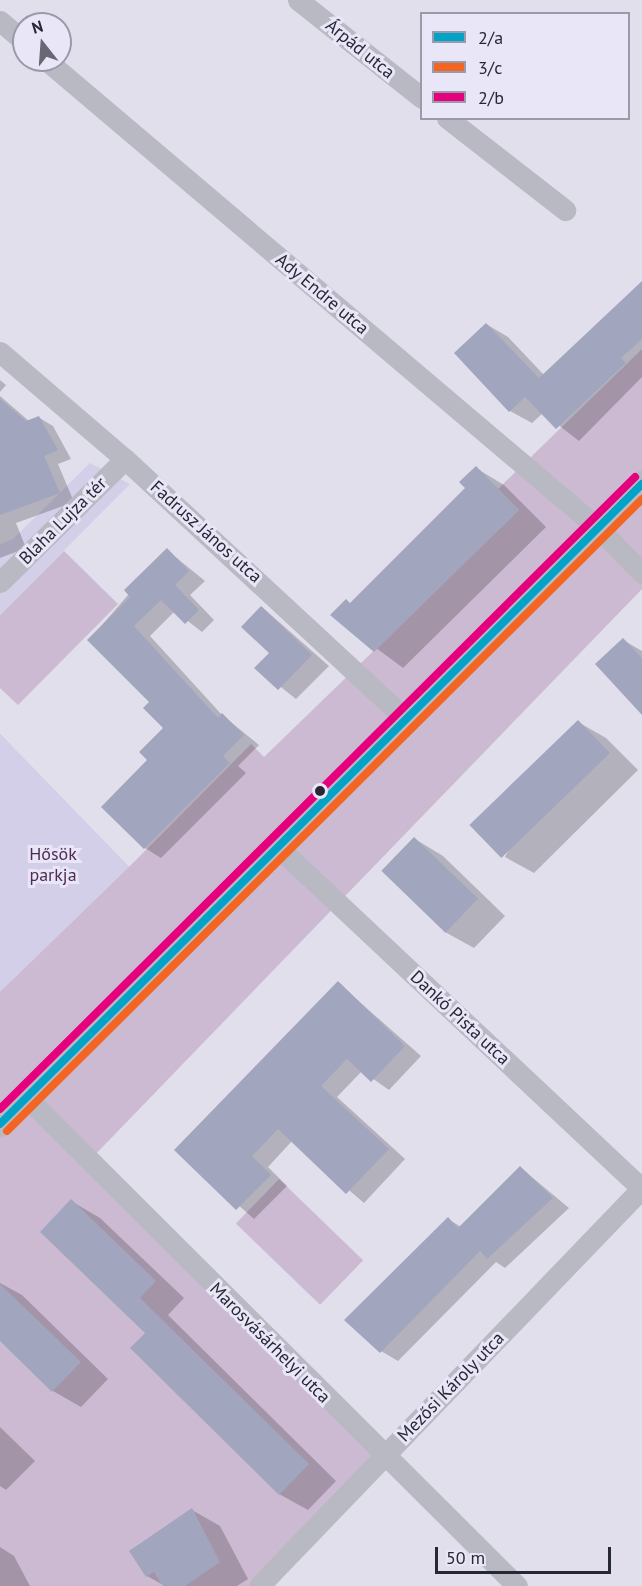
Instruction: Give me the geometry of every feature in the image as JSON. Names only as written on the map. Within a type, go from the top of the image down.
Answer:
[{"type":"street","name":"Árpád utca","points":[[298,0],[420,96]]},
{"type":"street","points":[[0,21],[12,31]]},
{"type":"street","name":"Ady Endre utca","points":[[60,72],[598,528],[642,573]]},
{"type":"street","points":[[450,120],[565,210]]},
{"type":"street","name":"Fadrusz János utca","points":[[0,352],[125,459],[406,719]]},
{"type":"street","name":"Blaha Lujza tér","points":[[0,582],[125,459]]},
{"type":"street","points":[[0,1124],[642,484]]},
{"type":"street","name":"Dankó Pista utca","points":[[278,847],[642,1189]]},
{"type":"street","name":"Marosvásárhelyi utca","points":[[27,1097],[383,1457],[517,1586]]},
{"type":"street","name":"Mezősi Károly utca","points":[[259,1586],[642,1189]]},
{"type":"green space","points":[[642,349],[642,589],[89,1161],[383,1457],[259,1586],[0,1586],[0,734],[129,867],[251,744],[264,757],[519,510],[498,489]]},
{"type":"green space","points":[[64,551],[118,604],[18,705],[0,688],[0,615]]},
{"type":"green space","points":[[279,1179],[363,1260],[320,1305],[236,1224]]},
{"type":"shaded area","points":[[90,463],[130,484],[0,615],[0,544],[13,539]]},
{"type":"shaded area","name":"Hősök parkja","points":[[0,734],[129,867],[0,992]]},
{"type":"building","points":[[642,281],[642,339],[621,358],[626,363],[556,429],[525,397],[509,412],[454,353],[486,323],[539,378]]},
{"type":"building","points":[[0,399],[26,421],[39,416],[58,450],[44,456],[60,493],[0,515]]},
{"type":"building","points":[[476,466],[519,510],[374,652],[330,615],[346,599],[350,603],[465,488],[459,482]]},
{"type":"building","points":[[167,548],[189,571],[175,585],[199,610],[185,624],[161,600],[134,626],[218,718],[222,713],[244,735],[223,756],[230,763],[144,849],[101,807],[147,760],[139,752],[163,728],[143,708],[149,702],[87,640],[130,597],[124,590]]},
{"type":"building","points":[[261,606],[312,655],[278,690],[254,668],[269,653],[241,627]]},
{"type":"building","points":[[623,638],[642,658],[642,715],[595,664]]},
{"type":"building","points":[[578,720],[610,753],[501,858],[469,825]]},
{"type":"building","points":[[414,837],[478,899],[445,933],[381,871]]},
{"type":"building","points":[[338,981],[405,1046],[371,1082],[347,1059],[321,1086],[389,1149],[346,1194],[278,1129],[252,1156],[271,1175],[236,1210],[174,1150]]},
{"type":"building","points":[[520,1166],[553,1198],[487,1259],[480,1251],[380,1353],[344,1320],[448,1217],[458,1228]]},
{"type":"building","points":[[71,1199],[156,1281],[140,1298],[309,1464],[279,1495],[130,1348],[145,1333],[40,1232]]},
{"type":"building","points":[[0,1284],[81,1362],[52,1392],[0,1341]]},
{"type":"building","points":[[192,1508],[220,1562],[185,1586],[163,1586],[154,1572],[146,1577],[129,1551]]},
{"type":"transit line","name":"2/b","points":[[0,1109],[635,477]]},
{"type":"transit line","name":"2/a","points":[[0,1124],[642,484]]},
{"type":"transit line","name":"3/c","points":[[7,1131],[642,499]]}]
